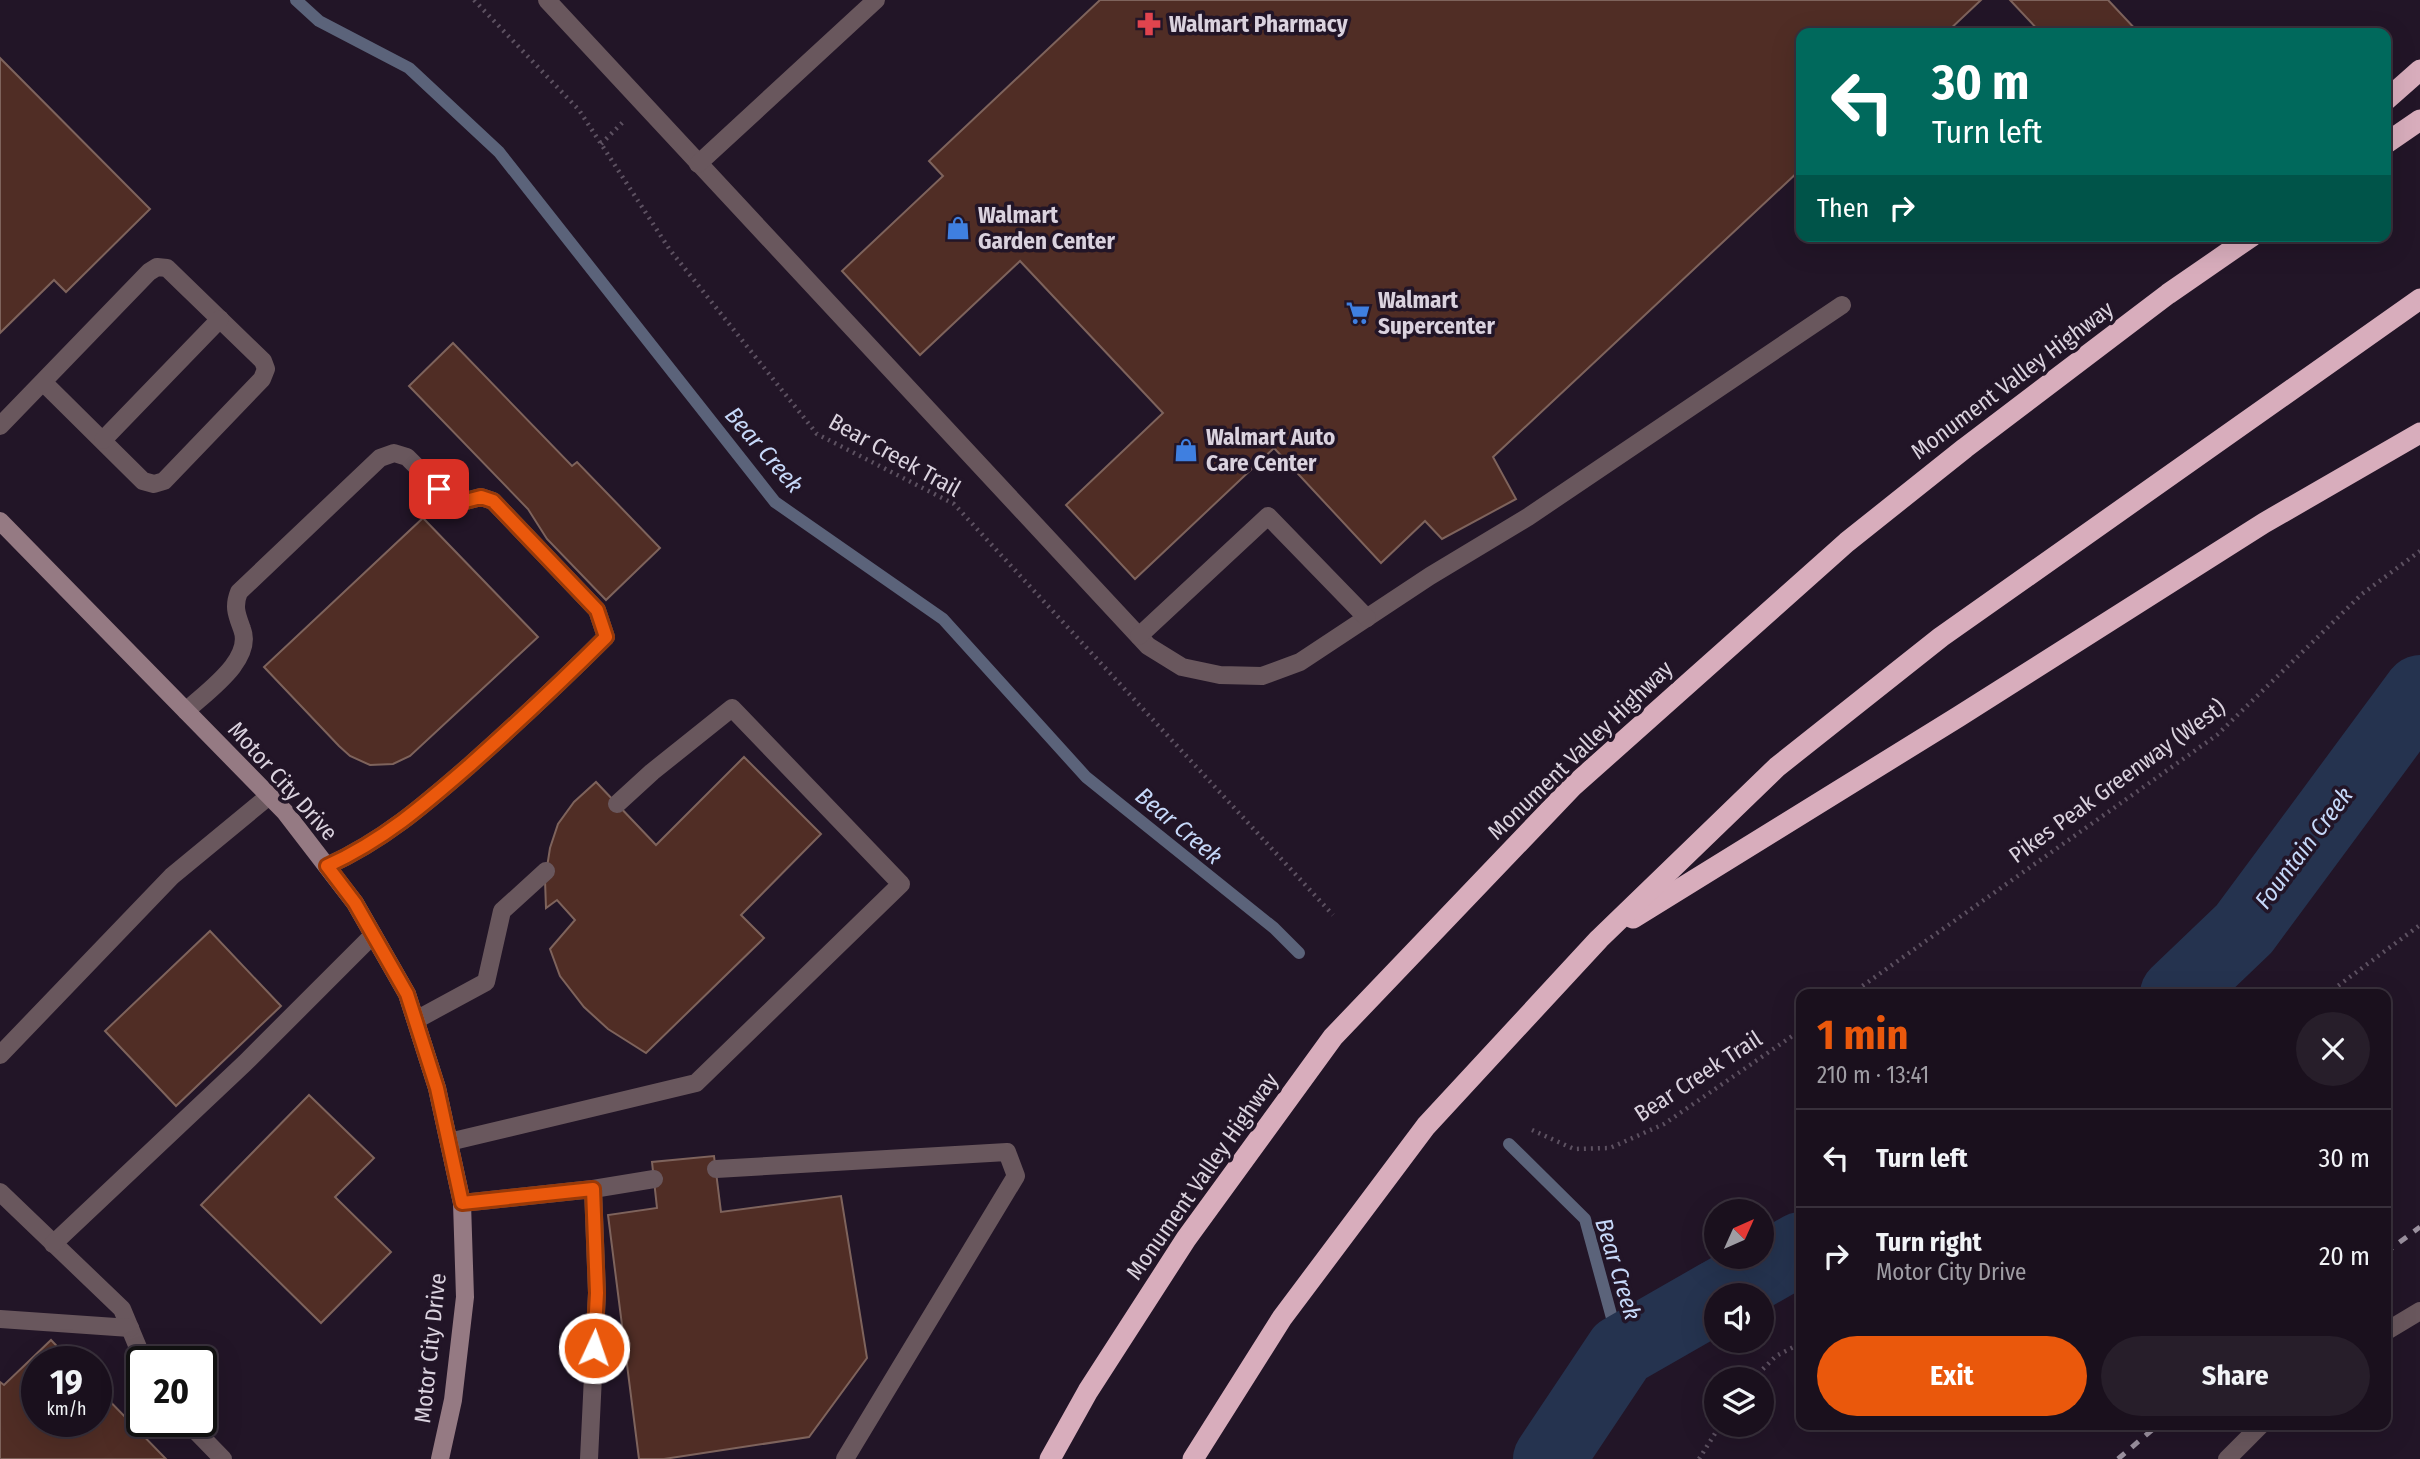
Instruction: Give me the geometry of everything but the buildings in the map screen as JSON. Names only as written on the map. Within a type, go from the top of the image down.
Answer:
[{"type":"highway","points":[[2391,96],[2420,71]]},
{"type":"highway","points":[[2391,140],[2420,120]]},
{"type":"highway","points":[[2168,294],[2226,242]]},
{"type":"highway","name":"Monument Valley Highway","points":[[1050,1459],[1088,1391],[1186,1239],[1334,1037],[1572,787],[1847,542],[1965,448],[2168,294],[2243,242]]},
{"type":"highway","points":[[1193,1459],[1282,1318],[1426,1126],[1599,939],[1777,767],[1941,637],[2420,299]]},
{"type":"highway","points":[[1599,939],[1958,717],[2264,523],[2420,433]]},
{"type":"street","name":"Motor City Drive","points":[[0,522],[285,812],[355,903],[407,994],[437,1088],[462,1203],[465,1297],[453,1401],[440,1459]]},
{"type":"lane","points":[[547,0],[1148,646],[1182,667],[1220,675],[1262,676],[1300,662],[1430,576],[1528,517],[1842,305]]},
{"type":"lane","points":[[698,164],[876,0]]},
{"type":"lane","points":[[0,426],[149,272],[157,267],[167,268],[262,361],[266,369],[262,379],[164,481],[154,484],[143,481],[43,382]]},
{"type":"lane","points":[[103,440],[219,319]]},
{"type":"lane","points":[[186,711],[241,658],[244,642],[235,602],[239,592],[380,458],[394,453],[407,457],[454,504],[481,497],[493,501],[597,610],[606,637],[528,713],[411,817],[360,851],[327,866]]},
{"type":"lane","points":[[1139,636],[1268,516],[1367,618]]},
{"type":"lane","points":[[449,1142],[696,1083],[901,884],[732,708],[652,772],[617,804]]},
{"type":"lane","points":[[0,1055],[172,876],[269,796]]},
{"type":"lane","points":[[415,1020],[486,982],[502,911],[546,871]]},
{"type":"lane","points":[[54,1244],[245,1063],[373,935]]},
{"type":"lane","points":[[716,1169],[1007,1152],[1016,1176],[845,1459]]},
{"type":"lane","points":[[462,1203],[593,1189],[654,1179]]},
{"type":"lane","points":[[589,1459],[597,1293],[593,1189]]},
{"type":"lane","points":[[0,1192],[122,1309],[137,1346]]},
{"type":"lane","points":[[2391,1328],[2420,1311]]},
{"type":"lane","points":[[0,1319],[130,1328]]},
{"type":"lane","points":[[2227,1459],[2256,1430]]},
{"type":"lane","points":[[202,1437],[223,1459]]},
{"type":"path","name":"Bear Creek Trail","points":[[474,0],[579,110],[670,250],[817,434],[954,504],[1333,915]]},
{"type":"path","name":"Pikes Peak Greenway (West)","points":[[1858,989],[2217,735],[2362,594],[2420,551]]},
{"type":"path","points":[[2334,989],[2420,925]]},
{"type":"path","name":"Bear Creek Trail","points":[[1532,1130],[1574,1149],[1610,1148],[1664,1124],[1796,1033]]},
{"type":"path","points":[[1765,1367],[1776,1356],[1796,1346]]},
{"type":"path","points":[[1699,1459],[1713,1437]]},
{"type":"waterway","name":"Bear Creek","points":[[296,0],[319,21],[409,68],[499,152],[775,502],[943,619],[1086,777],[1274,928],[1299,953]]},
{"type":"waterway","name":"Fountain Creek","points":[[2181,989],[2244,929],[2420,691]]},
{"type":"waterway","name":"Bear Creek","points":[[1509,1144],[1585,1219],[1621,1351]]},
{"type":"waterway","name":"Fountain Creek","points":[[1740,1283],[1796,1251]]},
{"type":"waterway","name":"Fountain Creek","points":[[1549,1459],[1621,1351],[1704,1303]]},
{"type":"railway","points":[[2391,1249],[2420,1227]]},
{"type":"railway","points":[[2118,1459],[2152,1430]]},
{"type":"place","name":"Walmart Pharmacy","points":[[1149,24]]},
{"type":"place","name":"Walmart Garden Center","points":[[958,228]]},
{"type":"place","name":"Walmart Supercenter","points":[[1358,313]]},
{"type":"place","name":"Walmart Auto Care Center","points":[[1186,450]]},
{"type":"route","points":[[439,489],[454,504],[481,497],[493,501],[597,610],[605,627],[606,637],[528,713],[411,817],[360,851],[327,866],[355,903],[407,994],[437,1088],[462,1203],[593,1189],[597,1293],[594,1348]]}]
